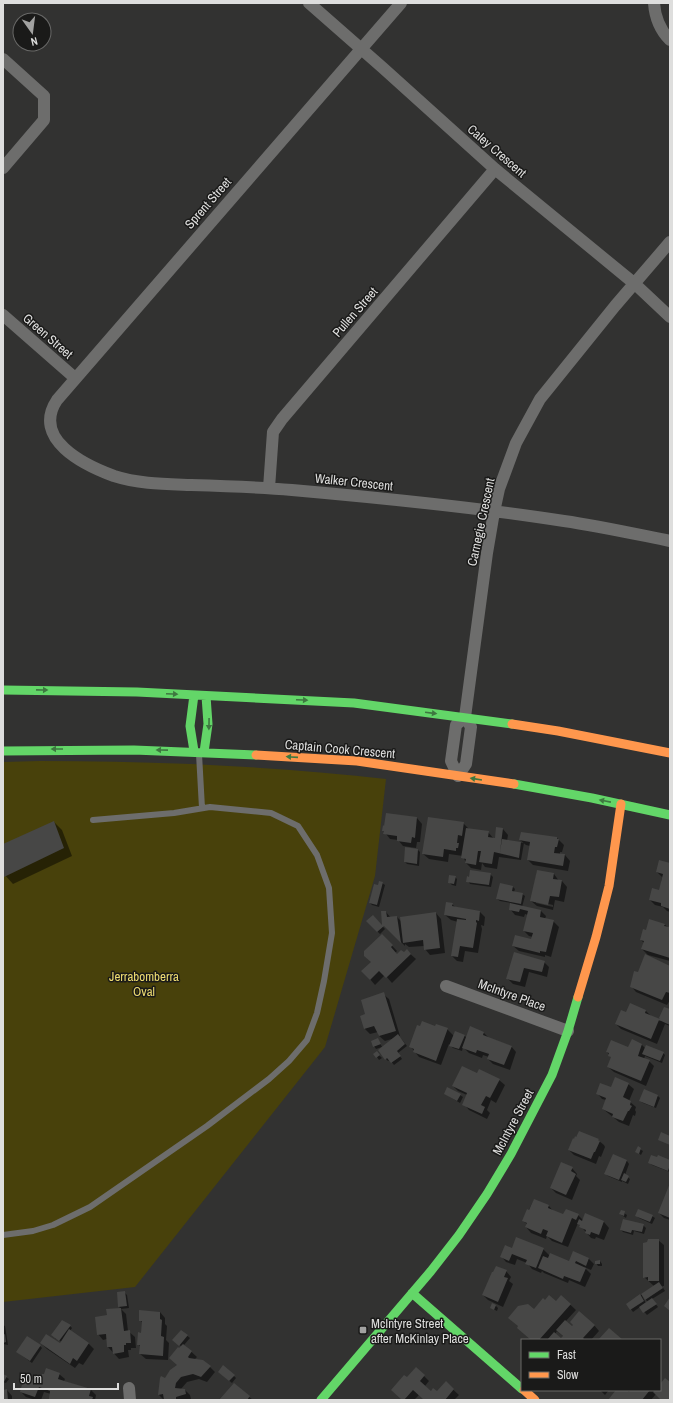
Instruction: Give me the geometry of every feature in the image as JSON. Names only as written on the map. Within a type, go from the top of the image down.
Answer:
[{"type":"main road","points":[[3,690],[137,692],[354,703],[465,717],[558,731],[670,753]]},
{"type":"main road","points":[[194,695],[190,726],[199,752]]},
{"type":"main road","points":[[199,752],[208,736],[209,723],[206,696]]},
{"type":"main road","name":"Captain Cook Crescent","points":[[3,751],[81,749],[199,752],[356,761],[536,788],[670,815]]},
{"type":"main road","name":"McIntyre Street","points":[[321,1400],[459,1236],[487,1194],[536,1108],[552,1074],[568,1031],[596,937],[609,886],[621,804]]},
{"type":"main road","points":[[412,1293],[521,1387]]},
{"type":"main road","points":[[525,1391],[535,1400]]},
{"type":"street","name":"Caley Crescent","points":[[309,3],[496,169],[635,284],[670,317]]},
{"type":"street","name":"Sprent Street","points":[[51,429],[51,416],[55,404],[75,378],[401,3]]},
{"type":"street","points":[[654,3],[655,14],[665,35],[670,40]]},
{"type":"street","points":[[3,59],[44,96],[44,120],[3,168]]},
{"type":"street","name":"Pullen Street","points":[[269,488],[273,432],[282,419],[496,169]]},
{"type":"street","name":"Carnegie Crescent","points":[[458,776],[466,764],[471,727],[465,717],[487,552],[499,489],[516,443],[540,399],[615,306],[670,242]]},
{"type":"street","name":"Green Street","points":[[3,315],[75,378]]},
{"type":"street","name":"Walker Crescent","points":[[51,429],[60,444],[77,457],[98,469],[125,479],[155,484],[269,488],[465,508],[565,521],[670,541]]},
{"type":"street","name":"McIntyre Place","points":[[446,986],[568,1031]]},
{"type":"lane","points":[[199,752],[202,808]]},
{"type":"lane","points":[[3,1235],[33,1231],[53,1225],[90,1207],[208,1126],[269,1079],[289,1061],[307,1040],[317,1013],[324,981],[332,934],[329,888],[317,855],[298,826],[271,813],[210,807],[174,813],[93,820]]},
{"type":"green space","name":"Jerrabomberra Oval","points":[[40,761],[213,765],[343,774],[386,779],[375,876],[325,1047],[135,1287],[3,1302],[3,762]]},
{"type":"building","points":[[386,813],[417,817],[415,838],[412,837],[411,843],[397,841],[397,836],[383,834],[384,831],[382,831]]},
{"type":"building","points":[[428,817],[464,822],[462,836],[458,835],[457,843],[459,843],[456,851],[444,849],[443,857],[422,854]]},
{"type":"building","points":[[54,821],[64,848],[4,877],[3,844]]},
{"type":"building","points":[[496,827],[503,828],[500,852],[502,839],[521,842],[519,858],[494,852],[492,864],[479,862],[481,851],[478,851],[476,865],[465,863],[466,859],[461,858],[466,828],[489,831],[488,837],[495,838]]},
{"type":"building","points":[[521,832],[557,837],[557,839],[559,839],[554,853],[565,854],[563,866],[527,860],[530,842],[519,840]]},
{"type":"building","points":[[405,847],[418,849],[417,864],[404,862]]},
{"type":"building","points":[[659,860],[670,863],[670,909],[661,906],[661,903],[649,900],[652,888],[659,890],[663,874],[656,872]]},
{"type":"building","points":[[470,870],[491,873],[489,885],[466,882],[467,876],[469,877]]},
{"type":"building","points":[[537,870],[554,873],[553,879],[562,880],[559,897],[550,896],[548,905],[530,901]]},
{"type":"building","points":[[449,875],[456,876],[454,884],[448,883]]},
{"type":"building","points":[[379,881],[383,882],[377,905],[369,903],[374,884],[378,885]]},
{"type":"building","points":[[500,883],[513,886],[512,891],[523,893],[521,904],[496,899]]},
{"type":"building","points":[[446,902],[453,903],[452,906],[480,911],[479,921],[476,920],[477,923],[473,948],[460,946],[458,957],[451,956],[457,919],[466,919],[444,915]]},
{"type":"building","points":[[510,903],[541,910],[540,917],[554,920],[546,952],[540,951],[540,953],[512,946],[515,935],[531,939],[533,933],[523,931],[528,911],[520,909],[519,912],[509,910]]},
{"type":"building","points":[[381,911],[386,911],[387,917],[397,916],[401,943],[384,926],[377,932],[366,921],[373,915],[382,925]]},
{"type":"building","points":[[436,912],[440,948],[424,950],[423,940],[403,943],[400,917]]},
{"type":"building","points":[[649,919],[665,924],[664,926],[670,927],[670,958],[641,949],[644,941],[640,940],[643,929],[646,930]]},
{"type":"building","points":[[382,934],[393,945],[391,947],[397,954],[401,950],[404,952],[407,949],[411,954],[386,978],[379,971],[370,980],[361,971],[371,962],[364,956],[364,951]]},
{"type":"building","points":[[514,952],[545,961],[542,972],[524,968],[520,982],[506,979]]},
{"type":"building","points":[[645,954],[670,966],[670,993],[666,992],[662,1000],[630,987],[634,971],[638,972]]},
{"type":"building","points":[[384,992],[396,1031],[379,1036],[374,1026],[364,1029],[360,1016],[365,1014],[361,1000]]},
{"type":"building","points":[[630,1003],[646,1010],[645,1013],[660,1019],[659,1018],[664,1007],[670,1009],[670,1025],[659,1020],[651,1039],[615,1024],[621,1010],[626,1012]]},
{"type":"building","points":[[422,1021],[435,1026],[436,1024],[448,1028],[436,1061],[413,1052],[414,1049],[409,1047],[417,1025],[420,1026]]},
{"type":"building","points":[[470,1026],[484,1032],[483,1035],[512,1046],[504,1065],[487,1059],[489,1054],[477,1050],[476,1053],[462,1048]]},
{"type":"building","points":[[455,1031],[465,1035],[459,1049],[449,1046]]},
{"type":"building","points":[[398,1034],[405,1044],[397,1051],[401,1056],[391,1063],[387,1058],[385,1060],[378,1050]]},
{"type":"building","points":[[378,1038],[381,1044],[373,1047],[371,1041]]},
{"type":"building","points":[[632,1039],[642,1044],[638,1056],[650,1060],[641,1081],[607,1067],[611,1057],[608,1056],[609,1053],[606,1052],[611,1040],[628,1047]]},
{"type":"building","points":[[646,1045],[664,1052],[660,1061],[642,1054]]},
{"type":"building","points":[[377,1051],[380,1055],[376,1058],[373,1054]]},
{"type":"building","points":[[462,1066],[477,1073],[479,1069],[500,1079],[490,1098],[486,1096],[481,1105],[485,1107],[482,1114],[462,1105],[467,1093],[452,1086]]},
{"type":"building","points":[[615,1077],[629,1083],[623,1097],[631,1101],[630,1105],[632,1106],[623,1121],[612,1117],[613,1114],[602,1109],[606,1098],[596,1094],[600,1083],[611,1087]]},
{"type":"building","points":[[447,1087],[461,1094],[457,1101],[444,1094]]},
{"type":"building","points":[[644,1089],[658,1095],[654,1107],[639,1101]]},
{"type":"building","points":[[579,1131],[599,1139],[598,1140],[600,1141],[591,1159],[568,1150],[573,1138],[574,1139],[575,1136],[576,1137]]},
{"type":"building","points":[[661,1132],[670,1136],[670,1145],[658,1140]]},
{"type":"building","points":[[638,1146],[641,1148],[639,1154],[635,1152]]},
{"type":"building","points":[[613,1154],[627,1160],[619,1180],[604,1174]]},
{"type":"building","points":[[651,1155],[657,1157],[658,1155],[670,1160],[668,1171],[648,1163]]},
{"type":"building","points":[[561,1162],[573,1167],[571,1171],[576,1174],[566,1195],[550,1188]]},
{"type":"building","points":[[624,1173],[629,1176],[626,1182],[621,1180]]},
{"type":"building","points":[[670,1183],[670,1218],[658,1213]]},
{"type":"building","points":[[534,1199],[549,1205],[548,1208],[563,1214],[566,1209],[579,1214],[576,1220],[572,1218],[562,1243],[546,1236],[548,1231],[543,1229],[541,1234],[525,1227],[527,1223],[522,1221],[527,1209],[529,1210]]},
{"type":"building","points":[[638,1209],[653,1215],[650,1222],[635,1216]]},
{"type":"building","points":[[621,1210],[625,1211],[624,1216],[619,1214]]},
{"type":"building","points":[[585,1213],[604,1221],[599,1235],[591,1232],[590,1235],[585,1233],[586,1230],[579,1227],[580,1225],[577,1224],[579,1219],[582,1221]]},
{"type":"building","points":[[623,1219],[644,1224],[642,1232],[632,1230],[631,1233],[620,1230]]},
{"type":"building","points":[[516,1237],[544,1248],[536,1268],[525,1264],[527,1260],[512,1254],[509,1261],[500,1257],[505,1245],[512,1248]]},
{"type":"building","points":[[648,1239],[659,1239],[659,1281],[648,1281],[648,1277],[643,1278],[643,1243],[647,1242]]},
{"type":"building","points":[[573,1251],[589,1258],[586,1266],[576,1261],[575,1263],[586,1268],[580,1282],[564,1276],[563,1279],[538,1268],[543,1256],[548,1258],[550,1253],[569,1261]]},
{"type":"building","points":[[600,1260],[600,1264],[595,1264],[595,1261]]},
{"type":"building","points":[[496,1266],[507,1270],[504,1277],[508,1278],[498,1302],[482,1295]]},
{"type":"building","points":[[659,1282],[663,1288],[645,1300],[641,1294]]},
{"type":"building","points":[[125,1291],[127,1306],[118,1307],[117,1292]]},
{"type":"building","points":[[640,1294],[644,1301],[630,1310],[626,1304]]},
{"type":"building","points":[[549,1295],[556,1301],[561,1295],[571,1304],[540,1339],[530,1339],[508,1318],[518,1306],[528,1304],[534,1309],[543,1298],[545,1300]]},
{"type":"building","points":[[670,1297],[670,1311],[664,1306]]},
{"type":"building","points":[[652,1298],[657,1304],[643,1313],[639,1307]]},
{"type":"building","points":[[492,1303],[496,1305],[494,1310],[490,1308]]},
{"type":"building","points":[[121,1308],[124,1331],[130,1330],[131,1343],[126,1343],[126,1345],[124,1345],[124,1352],[113,1354],[112,1347],[107,1347],[106,1334],[97,1335],[95,1317],[107,1315],[106,1309]]},
{"type":"building","points":[[139,1310],[160,1312],[160,1319],[162,1320],[161,1336],[164,1337],[163,1356],[139,1354],[140,1345],[137,1345],[138,1332],[141,1333],[142,1321],[139,1321]]},
{"type":"building","points":[[579,1311],[595,1325],[583,1338],[584,1339],[548,1339],[554,1332],[561,1338],[563,1336],[556,1330],[565,1320],[572,1326],[573,1325],[570,1322]]},
{"type":"building","points":[[62,1320],[71,1325],[59,1341],[51,1335]]},
{"type":"building","points":[[609,1328],[622,1339],[599,1339]]},
{"type":"building","points":[[69,1329],[89,1343],[77,1361],[73,1358],[70,1364],[40,1343],[46,1334],[60,1343]]},
{"type":"building","points":[[181,1330],[188,1335],[179,1346],[172,1340]]},
{"type":"building","points":[[5,1334],[6,1342],[3,1343],[3,1335]]},
{"type":"building","points":[[27,1336],[41,1345],[30,1361],[16,1352]]},
{"type":"building","points":[[183,1344],[192,1351],[188,1357],[189,1358],[203,1360],[211,1366],[201,1377],[193,1374],[181,1377],[176,1383],[175,1388],[185,1389],[186,1394],[176,1397],[176,1399],[173,1400],[164,1400],[163,1394],[158,1395],[160,1378],[161,1376],[165,1378],[170,1370],[177,1365],[169,1358],[178,1347],[179,1348]]},
{"type":"building","points":[[223,1365],[235,1375],[229,1381],[218,1372]]},
{"type":"building","points":[[416,1367],[425,1375],[420,1381],[431,1391],[433,1388],[437,1391],[446,1381],[454,1389],[445,1400],[424,1400],[413,1390],[404,1400],[402,1400],[391,1390],[404,1375],[407,1377]]},
{"type":"building","points":[[46,1368],[60,1373],[58,1379],[91,1389],[89,1396],[93,1397],[92,1400],[49,1400],[50,1391],[39,1387],[35,1397],[20,1392],[24,1377],[34,1380],[36,1376],[41,1377],[42,1374],[44,1374]]},
{"type":"building","points":[[3,1374],[7,1376],[3,1384]]},
{"type":"building","points":[[665,1378],[670,1382],[670,1400],[661,1400],[653,1392],[661,1391],[661,1383]]},
{"type":"building","points":[[234,1383],[250,1396],[247,1400],[219,1400]]},
{"type":"building","points":[[7,1389],[8,1400],[3,1400],[3,1390]]},
{"type":"building","points":[[615,1391],[649,1391],[642,1400],[608,1400]]},
{"type":"traffic: fast","points":[[3,690],[137,692],[354,703],[512,724]]},
{"type":"traffic: fast","points":[[194,695],[190,726],[194,751]]},
{"type":"traffic: fast","points":[[204,752],[208,724],[206,696]]},
{"type":"traffic: fast","points":[[3,751],[134,750],[256,755]]},
{"type":"traffic: fast","points":[[514,784],[592,798],[670,815]]},
{"type":"traffic: fast","points":[[321,1400],[431,1271],[459,1235],[487,1194],[511,1154],[552,1075],[568,1031],[578,997]]},
{"type":"traffic: fast","points":[[412,1293],[521,1388]]},
{"type":"traffic: slow","points":[[512,724],[558,731],[670,753]]},
{"type":"traffic: slow","points":[[256,755],[357,761],[514,784]]},
{"type":"traffic: slow","points":[[578,997],[609,886],[621,804]]},
{"type":"traffic: slow","points":[[525,1391],[535,1400]]},
{"type":"place","name":"McIntyre Street after McKinlay Place","points":[[363,1330]]}]
